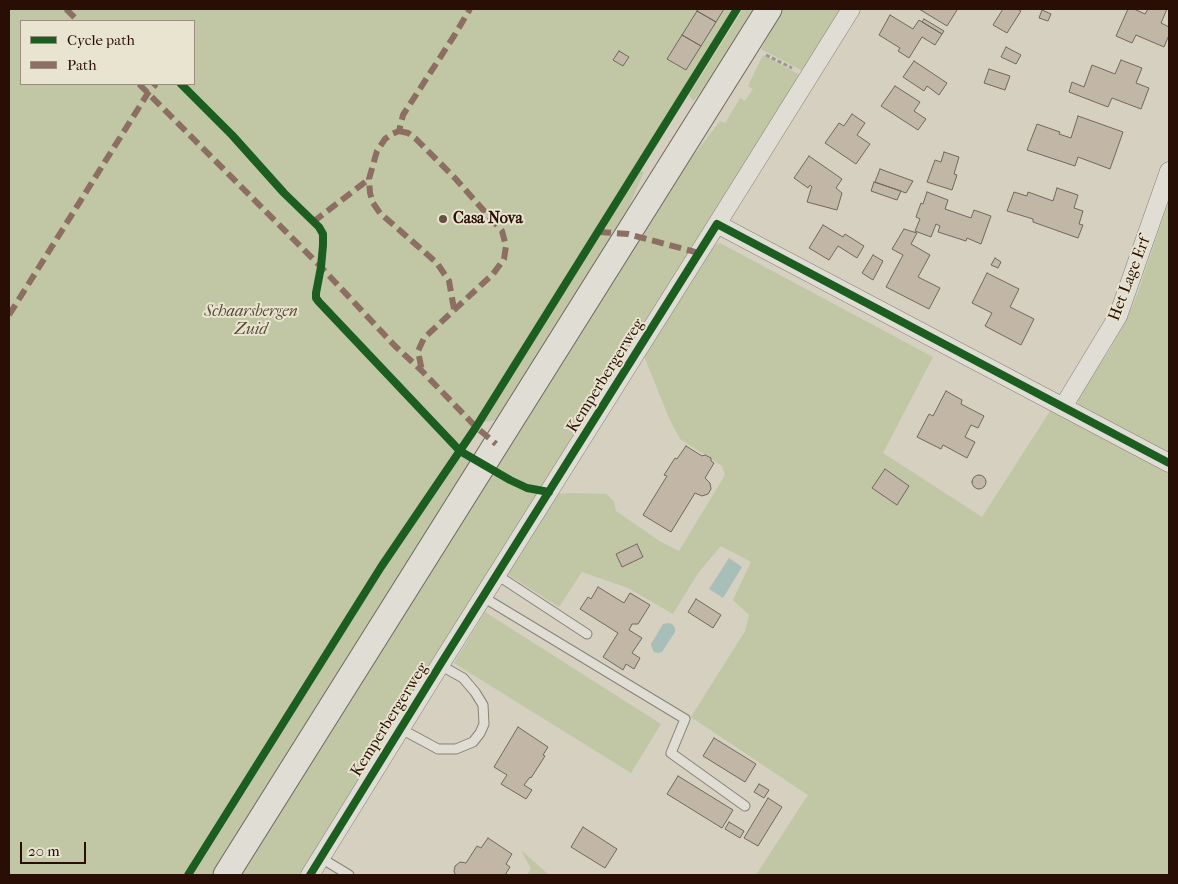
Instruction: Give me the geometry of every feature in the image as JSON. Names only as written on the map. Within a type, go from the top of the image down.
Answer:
[{"type":"main road","points":[[226,875],[769,9]]},
{"type":"street","name":"Kemperbergerweg","points":[[310,875],[851,9]]},
{"type":"street","name":"Het Lage Erf","points":[[1063,407],[1118,316],[1169,171]]},
{"type":"street","points":[[717,224],[1169,462]]},
{"type":"lane","points":[[497,575],[587,634]]},
{"type":"lane","points":[[483,597],[685,719],[671,754],[745,806]]},
{"type":"lane","points":[[401,729],[438,748],[456,749],[473,742],[480,733],[484,724],[483,705],[463,678],[440,665]]},
{"type":"lane","points":[[321,858],[349,875]]},
{"type":"path","points":[[763,54],[809,76]]},
{"type":"green space","name":"Schaarsbergen Zuid","points":[[9,9],[732,9],[470,431],[378,565],[184,875],[9,875]]},
{"type":"green space","points":[[743,9],[756,9],[709,83],[693,101],[689,95]]},
{"type":"green space","points":[[783,9],[841,9],[803,71],[761,49]]},
{"type":"green space","points":[[763,55],[800,75],[543,487],[528,485],[511,478],[496,468],[680,173],[720,121],[725,123],[740,98],[745,101],[753,89],[748,86]]},
{"type":"green space","points":[[641,171],[644,172],[620,227],[497,420],[483,422]]},
{"type":"green space","points":[[1169,200],[1169,456],[1080,407],[1077,398],[1109,351],[1126,321],[1137,295]]},
{"type":"green space","points":[[720,243],[933,357],[883,453],[982,517],[1052,408],[1169,469],[1169,875],[756,875],[808,795],[691,717],[745,631],[749,615],[733,600],[751,562],[721,546],[698,573],[673,614],[628,588],[582,572],[559,607],[507,574],[558,494],[606,494],[614,501],[616,511],[661,542],[679,551],[725,475],[722,466],[680,439],[669,418],[644,356],[714,245]]},
{"type":"green space","points":[[462,455],[472,461],[213,875],[193,875],[384,569]]},
{"type":"green space","points":[[492,473],[525,491],[539,494],[301,875],[240,875]]},
{"type":"green space","points":[[485,612],[661,724],[631,773],[454,663]]},
{"type":"green space","points":[[521,850],[549,875],[527,875],[531,869]]},
{"type":"water","points":[[729,558],[742,567],[723,598],[709,589]]},
{"type":"water","points":[[663,624],[672,624],[675,632],[662,652],[654,652],[651,644]]},
{"type":"building","points":[[698,9],[724,9],[716,22],[697,11]]},
{"type":"building","points":[[919,9],[956,9],[957,10],[947,26]]},
{"type":"building","points":[[1003,9],[1017,9],[1021,11],[1007,33],[993,25]]},
{"type":"building","points":[[1128,9],[1134,9],[1145,14],[1148,9],[1167,9],[1161,23],[1169,27],[1169,35],[1164,47],[1136,35],[1132,43],[1116,36]]},
{"type":"building","points":[[1042,10],[1051,14],[1048,21],[1039,18]]},
{"type":"building","points":[[697,11],[716,22],[701,46],[682,35]]},
{"type":"building","points":[[890,15],[913,29],[919,20],[942,34],[935,45],[922,37],[909,58],[898,51],[900,48],[879,35]]},
{"type":"building","points":[[924,19],[944,31],[942,34],[922,22]]},
{"type":"building","points":[[682,35],[701,46],[686,70],[667,59]]},
{"type":"building","points":[[1006,47],[1021,55],[1016,64],[1001,57]]},
{"type":"building","points":[[619,51],[629,57],[623,66],[613,60]]},
{"type":"building","points":[[1121,60],[1142,68],[1136,83],[1149,88],[1141,109],[1112,98],[1108,107],[1069,92],[1072,82],[1084,87],[1092,65],[1115,74]]},
{"type":"building","points":[[914,61],[947,83],[939,95],[927,86],[924,91],[903,77]]},
{"type":"building","points":[[989,69],[1010,76],[1005,90],[984,83]]},
{"type":"building","points":[[895,86],[920,102],[914,111],[926,119],[918,130],[881,106]]},
{"type":"building","points":[[852,114],[865,123],[857,135],[870,144],[856,164],[825,143],[839,123],[844,126]]},
{"type":"building","points":[[1078,116],[1123,132],[1110,169],[1078,157],[1075,166],[1027,150],[1037,124],[1071,138]]},
{"type":"building","points":[[944,152],[959,157],[954,174],[957,175],[952,190],[927,182],[935,160],[941,162]]},
{"type":"building","points":[[809,156],[842,179],[836,188],[842,193],[837,210],[807,202],[812,187],[810,185],[808,188],[794,178]]},
{"type":"building","points":[[880,169],[913,181],[906,193],[875,182]]},
{"type":"building","points":[[874,182],[901,191],[897,200],[871,191]]},
{"type":"building","points":[[1057,188],[1078,195],[1074,208],[1083,211],[1079,224],[1083,225],[1078,238],[1033,222],[1033,219],[1007,211],[1014,192],[1027,196],[1028,192],[1053,201]]},
{"type":"building","points":[[927,192],[948,200],[945,209],[971,218],[974,210],[991,216],[981,244],[967,238],[966,241],[938,232],[940,226],[936,224],[931,237],[915,231],[920,219],[916,217]]},
{"type":"building","points":[[823,225],[843,237],[845,234],[864,246],[857,258],[838,246],[829,260],[809,248]]},
{"type":"building","points":[[904,229],[917,233],[911,244],[930,255],[918,277],[940,288],[929,309],[886,287],[903,255],[892,249]]},
{"type":"building","points":[[873,255],[883,261],[873,280],[862,273]]},
{"type":"building","points":[[995,258],[1001,262],[998,268],[991,265]]},
{"type":"building","points":[[987,273],[1019,289],[1010,307],[1034,319],[1021,345],[985,326],[992,313],[972,303]]},
{"type":"building","points":[[946,391],[962,400],[961,404],[984,416],[978,428],[971,425],[965,437],[975,442],[967,458],[943,445],[941,449],[917,437],[929,414],[933,416]]},
{"type":"building","points":[[686,446],[702,456],[705,455],[711,458],[711,461],[714,463],[705,478],[710,483],[711,489],[708,494],[702,496],[695,493],[671,532],[643,515],[667,476],[664,475],[675,458],[677,459]]},
{"type":"building","points":[[885,469],[909,486],[897,505],[872,488]]},
{"type":"building","points":[[976,475],[982,475],[986,482],[982,489],[976,489],[972,485],[972,479]]},
{"type":"building","points":[[637,544],[643,557],[622,567],[616,554]]},
{"type":"building","points":[[598,587],[624,603],[630,593],[650,605],[638,624],[632,624],[629,630],[642,638],[632,653],[640,658],[634,669],[626,664],[623,670],[603,657],[618,633],[580,609],[588,597],[591,599]]},
{"type":"building","points":[[696,599],[721,615],[713,628],[688,612]]},
{"type":"building","points":[[518,727],[548,747],[543,755],[545,756],[531,778],[524,785],[532,790],[526,799],[501,784],[507,775],[494,767]]},
{"type":"building","points":[[714,738],[756,764],[745,782],[703,756]]},
{"type":"building","points":[[678,776],[733,810],[722,828],[667,794]]},
{"type":"building","points":[[759,784],[769,790],[764,798],[754,792]]},
{"type":"building","points":[[768,798],[782,807],[758,846],[744,838]]},
{"type":"building","points":[[729,822],[744,831],[740,838],[725,829]]},
{"type":"building","points":[[583,827],[617,849],[605,868],[571,847]]},
{"type":"building","points":[[488,838],[512,854],[506,864],[510,867],[505,875],[456,875],[454,872],[455,866],[460,862],[466,863],[477,846],[481,848]]},
{"type":"marked path","points":[[66,9],[77,20]]},
{"type":"marked path","points":[[454,309],[449,281],[437,263],[380,213],[373,203],[369,179],[377,151],[385,139],[399,131],[403,115],[470,9]]},
{"type":"marked path","points":[[140,85],[321,267],[395,346],[476,427],[496,444]]},
{"type":"marked path","points":[[9,315],[148,93],[155,85]]},
{"type":"marked path","points":[[399,131],[408,133],[416,139],[454,177],[502,231],[506,246],[504,259],[493,274],[424,338],[418,351],[422,371]]},
{"type":"marked path","points":[[313,222],[369,179]]},
{"type":"marked path","points":[[599,232],[628,234],[699,253]]},
{"type":"cycle path","points":[[188,875],[381,567],[476,427],[737,9]]},
{"type":"cycle path","points":[[182,85],[232,135],[284,193],[319,227],[323,234],[321,267],[316,293],[316,298],[319,302],[460,451],[527,488],[549,492]]},
{"type":"cycle path","points":[[310,875],[717,224],[1169,463]]},
{"type":"place","name":"Casa Nova","points":[[443,219]]}]
